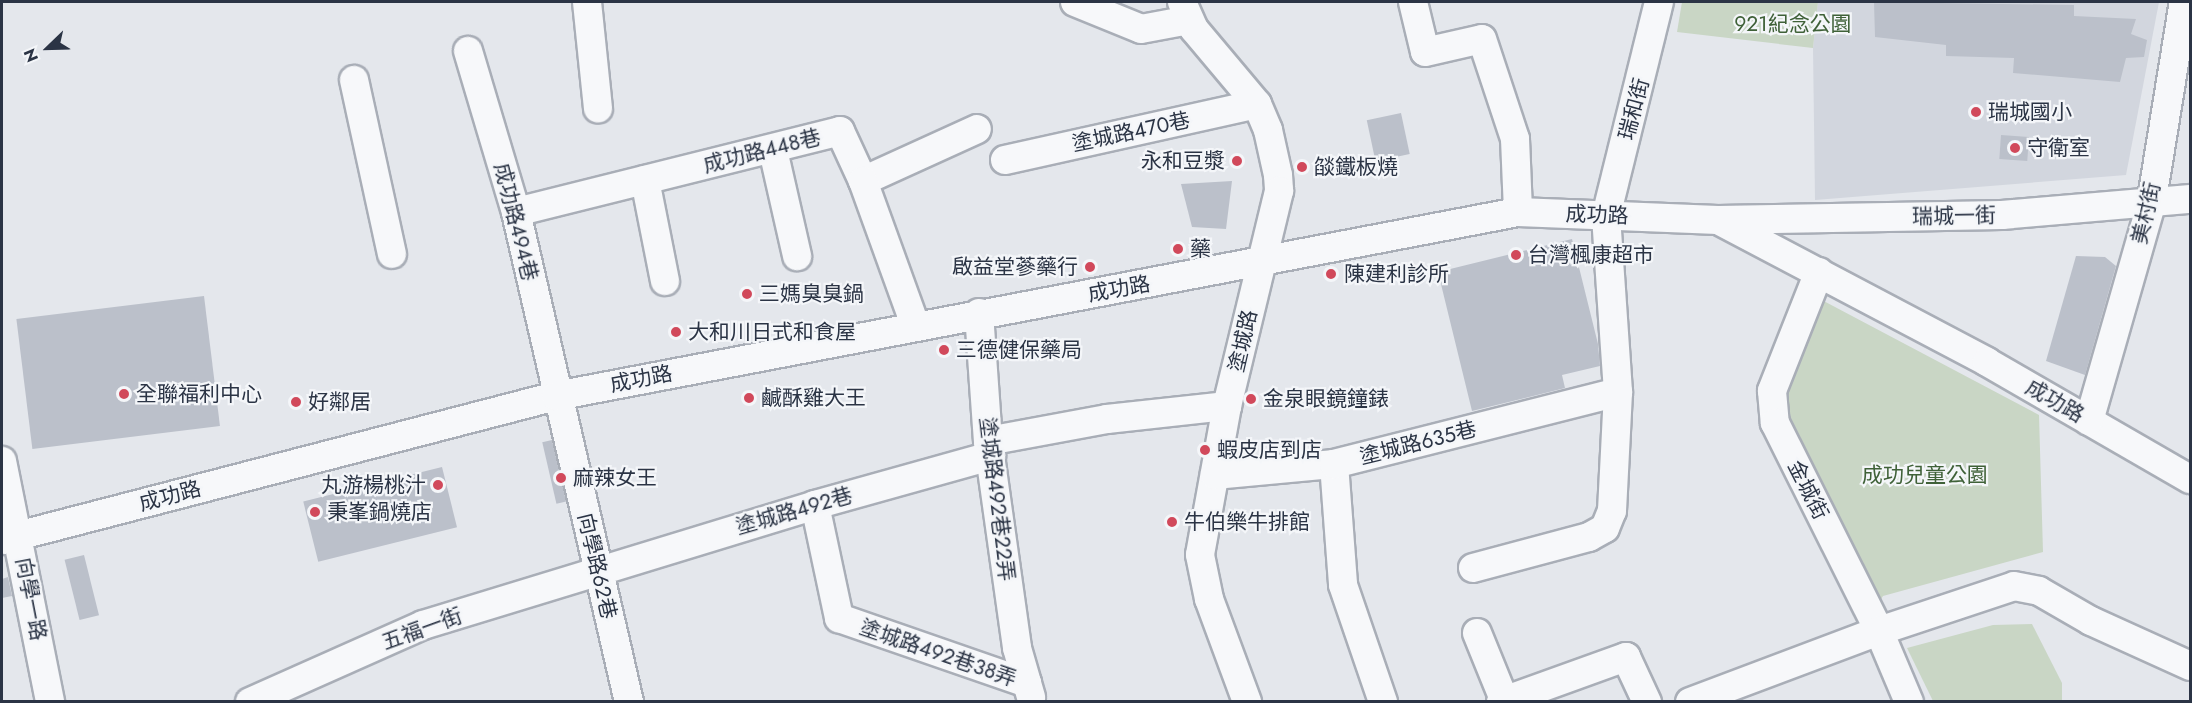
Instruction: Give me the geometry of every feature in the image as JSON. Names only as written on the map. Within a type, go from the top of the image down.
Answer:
[{"type":"street","points":[[587,2],[598,108]]},
{"type":"street","points":[[1075,2],[1141,29],[1186,11]]},
{"type":"street","points":[[1413,2],[1425,52],[1482,39],[1515,139],[1518,212]]},
{"type":"street","name":"瑞和街","points":[[1473,568],[1589,537],[1605,528],[1616,478],[1618,392],[1606,216],[1659,2]]},
{"type":"street","name":"美村街","points":[[2089,421],[2151,205],[2184,2]]},
{"type":"street","name":"塗城路","points":[[1186,11],[1257,104],[1268,130],[1278,175],[1278,191],[1227,406],[1200,555],[1209,599],[1248,702]]},
{"type":"street","name":"成功路494巷","points":[[468,51],[516,212],[556,396]]},
{"type":"street","points":[[354,80],[392,254]]},
{"type":"street","name":"塗城路470巷","points":[[1005,160],[1257,104]]},
{"type":"street","points":[[863,181],[977,129]]},
{"type":"street","name":"成功路448巷","points":[[516,212],[773,150],[840,131],[863,181],[915,326]]},
{"type":"street","points":[[773,150],[797,256]]},
{"type":"street","points":[[645,180],[665,281]]},
{"type":"street","name":"瑞城一街","points":[[1718,220],[2002,215],[2151,205],[2190,199]]},
{"type":"street","name":"成功路","points":[[10,538],[556,396],[979,313],[1260,264],[1518,212],[1718,220],[1819,272],[2190,479]]},
{"type":"street","name":"金城街","points":[[1819,272],[1772,391],[1775,423],[1879,631],[1909,702]]},
{"type":"street","name":"塗城路492巷22弄","points":[[979,313],[990,449],[1017,648],[1030,692]]},
{"type":"street","name":"塗城路635巷","points":[[1215,475],[1334,464],[1618,392]]},
{"type":"street","name":"向學路62巷","points":[[556,396],[629,702]]},
{"type":"street","name":"塗城路492巷","points":[[599,569],[814,505],[990,449],[1107,419],[1227,406]]},
{"type":"street","name":"向學一路","points":[[2,461],[10,538],[50,702]]},
{"type":"street","points":[[1334,464],[1343,585],[1383,702]]},
{"type":"street","name":"塗城路492巷38弄","points":[[814,505],[839,618],[1030,692]]},
{"type":"street","name":"五福一街","points":[[250,702],[423,625],[538,592],[599,569]]},
{"type":"street","points":[[1690,702],[1879,631],[2014,586],[2039,591],[2091,621],[2190,666]]},
{"type":"street","points":[[1477,633],[1504,701],[1626,657],[1647,702]]},
{"type":"shaded area","name":"瑞城國小","points":[[1818,2],[2159,2],[2126,175],[1815,200],[1813,48]]},
{"type":"green space","name":"921紀念公園","points":[[1682,2],[1818,2],[1813,48],[1677,32]]},
{"type":"green space","name":"成功兒童公園","points":[[1818,298],[2039,415],[2043,552],[1883,596],[1880,601],[1773,402]]},
{"type":"green space","points":[[2032,624],[2062,683],[2062,701],[1933,701],[1907,648],[1993,625]]},
{"type":"building","points":[[1874,2],[2074,5],[2074,16],[2136,19],[2131,34],[2147,40],[2144,57],[2126,58],[2120,82],[2013,73],[2014,58],[1946,56],[1946,45],[1875,37]]},
{"type":"building","points":[[1401,113],[1410,154],[1375,161],[1367,120]]},
{"type":"building","name":"守衛室","points":[[2001,135],[2029,137],[2027,161],[1999,159]]},
{"type":"building","points":[[1232,181],[1226,229],[1192,227],[1181,184]]},
{"type":"building","points":[[1572,239],[1598,344],[1600,366],[1562,375],[1565,388],[1472,411],[1438,272]]},
{"type":"building","points":[[2076,256],[2105,257],[2116,266],[2085,375],[2046,361]]},
{"type":"building","name":"全聯福利中心","points":[[204,296],[220,426],[32,449],[16,319]]},
{"type":"building","points":[[552,440],[566,501],[556,504],[542,442]]},
{"type":"building","points":[[442,467],[457,527],[318,562],[303,502]]},
{"type":"building","points":[[84,555],[99,615],[80,620],[65,560]]},
{"type":"building","points":[[8,577],[12,596],[2,598],[2,579]]},
{"type":"place","name":"瑞城國小","points":[[1976,112]]},
{"type":"place","name":"守衛室","points":[[2015,148]]},
{"type":"place","name":"永和豆漿","points":[[1237,161]]},
{"type":"place","name":"燄鐵板燒","points":[[1302,167]]},
{"type":"place","name":"藥","points":[[1178,249]]},
{"type":"place","name":"台灣楓康超市","points":[[1516,255]]},
{"type":"place","name":"啟益堂蔘藥行","points":[[1090,267]]},
{"type":"place","name":"陳建利診所","points":[[1331,274]]},
{"type":"place","name":"三媽臭臭鍋","points":[[747,294]]},
{"type":"place","name":"大和川日式和食屋","points":[[676,332]]},
{"type":"place","name":"三德健保藥局","points":[[944,350]]},
{"type":"place","name":"全聯福利中心","points":[[124,394]]},
{"type":"place","name":"鹹酥雞大王","points":[[749,398]]},
{"type":"place","name":"金泉眼鏡鐘錶","points":[[1251,399]]},
{"type":"place","name":"好鄰居","points":[[296,402]]},
{"type":"place","name":"蝦皮店到店","points":[[1205,450]]},
{"type":"place","name":"麻辣女王","points":[[561,478]]},
{"type":"place","name":"丸游楊桃汁","points":[[438,485]]},
{"type":"place","name":"秉峯鍋燒店","points":[[315,512]]},
{"type":"place","name":"牛伯樂牛排館","points":[[1172,522]]}]
